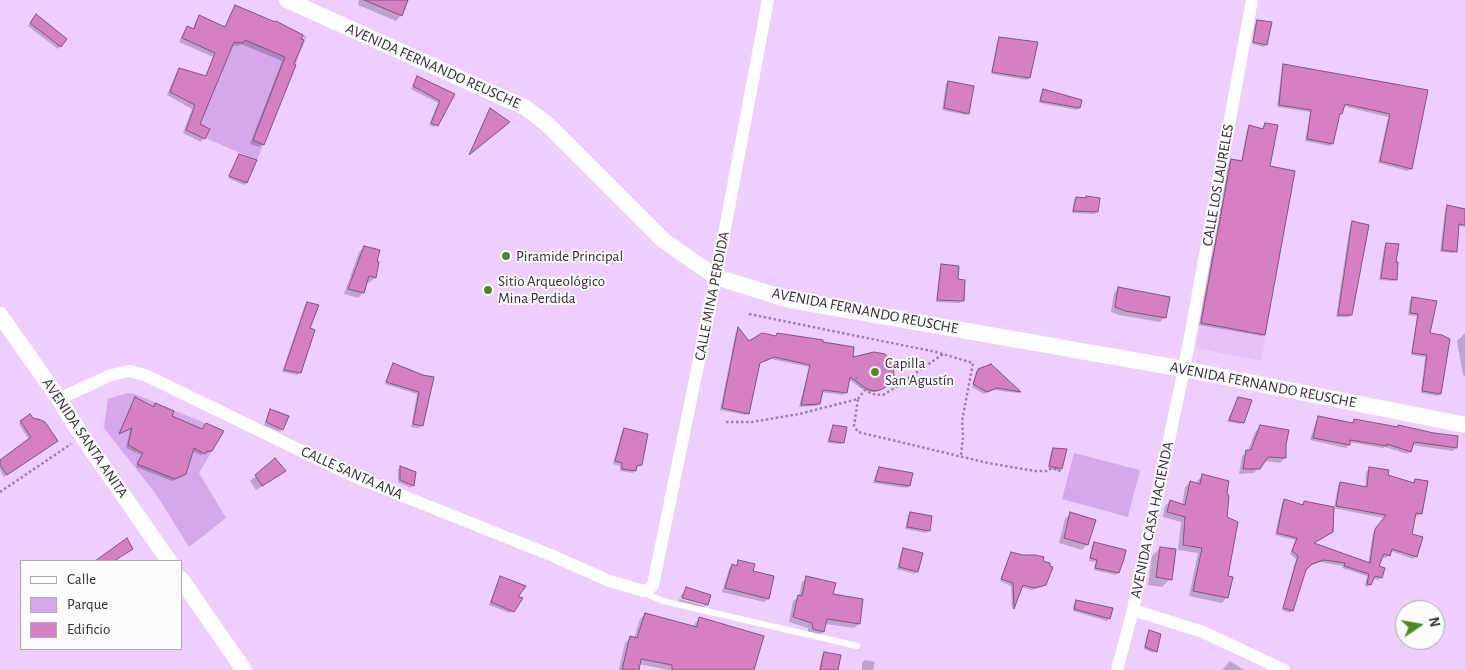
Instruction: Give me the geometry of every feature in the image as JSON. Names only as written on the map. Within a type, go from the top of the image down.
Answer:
[{"type":"street","name":"AVENIDA FERNANDO REUSCHE","points":[[287,0],[526,108],[548,126],[663,240],[716,277],[790,300],[1184,369],[1465,425]]},
{"type":"street","name":"CALLE MINA PERDIDA","points":[[646,590],[653,585],[716,277],[768,0]]},
{"type":"street","name":"CALLE LOS LAURELES","points":[[1184,369],[1252,0]]},
{"type":"street","name":"AVENIDA SANTA ANITA","points":[[0,315],[60,399],[82,436],[168,560]]},
{"type":"street","name":"AVENIDA CASA HACIENDA","points":[[1117,670],[1133,610],[1184,369]]},
{"type":"street","name":"CALLE SANTA ANA","points":[[60,399],[111,375],[130,371],[145,375],[353,476],[553,556],[607,580],[646,590]]},
{"type":"street","points":[[182,580],[244,670]]},
{"type":"street","points":[[1133,610],[1203,632],[1284,670]]},
{"type":"lane","points":[[646,590],[653,597],[663,601],[857,646]]},
{"type":"path","points":[[749,314],[943,354],[973,363],[962,421],[961,456]]},
{"type":"path","points":[[856,377],[864,390],[882,395],[943,354]]},
{"type":"path","points":[[864,390],[858,399],[854,426],[858,432],[988,463],[1035,471],[1047,471],[1052,468],[1063,472]]},
{"type":"path","points":[[726,422],[752,422],[799,414],[858,399]]},
{"type":"path","points":[[0,492],[82,436]]},
{"type":"shaded area","points":[[1228,158],[1295,171],[1261,361],[1196,348]]},
{"type":"green space","points":[[235,5],[307,36],[257,160],[186,130]]},
{"type":"green space","points":[[127,393],[135,394],[224,431],[199,473],[226,518],[189,547],[156,494],[104,428],[108,399]]},
{"type":"green space","points":[[1074,453],[1140,470],[1128,517],[1062,499]]},
{"type":"building","points":[[364,0],[408,0],[402,16]]},
{"type":"building","points":[[235,5],[276,21],[303,35],[301,39],[304,40],[294,64],[296,65],[264,145],[253,140],[285,57],[245,40],[243,43],[234,42],[200,124],[210,129],[205,139],[186,130],[195,105],[170,92],[179,68],[206,76],[215,53],[182,38],[187,26],[194,29],[199,15],[225,27]]},
{"type":"building","points":[[36,14],[67,39],[61,47],[30,23]]},
{"type":"building","points":[[1257,20],[1272,22],[1267,45],[1253,42]]},
{"type":"building","points":[[999,37],[1038,42],[1030,78],[992,72]]},
{"type":"building","points":[[1283,64],[1428,90],[1412,169],[1380,161],[1390,114],[1345,104],[1342,114],[1340,114],[1333,144],[1307,139],[1311,110],[1279,105]]},
{"type":"building","points":[[417,76],[455,94],[438,126],[431,123],[440,101],[413,86]]},
{"type":"building","points":[[948,81],[974,86],[969,114],[944,108]]},
{"type":"building","points":[[1043,89],[1082,100],[1080,108],[1040,101]]},
{"type":"building","points":[[490,108],[510,122],[469,155]]},
{"type":"building","points":[[1265,123],[1278,125],[1270,166],[1295,171],[1265,335],[1201,323],[1231,159],[1242,161],[1249,125],[1263,129]]},
{"type":"building","points":[[239,154],[257,160],[247,183],[229,176]]},
{"type":"building","points":[[1086,196],[1100,198],[1098,212],[1073,211],[1076,197],[1086,198]]},
{"type":"building","points":[[1447,205],[1465,209],[1465,225],[1459,224],[1457,252],[1442,250]]},
{"type":"building","points":[[1352,221],[1369,225],[1352,315],[1338,315]]},
{"type":"building","points":[[1386,243],[1399,244],[1396,262],[1398,262],[1397,280],[1381,278]]},
{"type":"building","points":[[364,246],[380,250],[376,278],[369,276],[364,293],[348,289]]},
{"type":"building","points":[[941,264],[959,266],[958,279],[965,280],[964,301],[937,300]]},
{"type":"building","points":[[1118,287],[1170,297],[1166,318],[1125,311],[1115,307]]},
{"type":"building","points":[[1412,297],[1437,301],[1430,333],[1442,335],[1450,339],[1441,394],[1422,391],[1427,355],[1412,353],[1418,314],[1410,313]]},
{"type":"building","points":[[307,302],[319,305],[310,328],[315,330],[301,373],[284,370]]},
{"type":"building","points":[[738,327],[749,341],[762,333],[776,336],[777,333],[854,347],[853,357],[874,352],[885,354],[893,364],[894,376],[886,387],[874,391],[867,389],[850,377],[847,393],[823,390],[820,404],[801,405],[810,365],[774,357],[760,363],[749,414],[722,408]]},
{"type":"building","points":[[393,363],[423,375],[434,377],[423,426],[413,424],[419,392],[386,382]]},
{"type":"building","points":[[991,364],[1021,392],[997,388],[987,392],[973,384],[978,369]]},
{"type":"building","points":[[135,397],[154,407],[155,403],[174,411],[172,416],[202,429],[206,423],[224,431],[212,451],[207,451],[205,454],[194,448],[186,474],[175,479],[137,464],[143,453],[128,445],[132,428],[119,434]]},
{"type":"building","points":[[1238,397],[1252,400],[1244,423],[1229,420]]},
{"type":"building","points":[[270,409],[289,416],[283,430],[266,422]]},
{"type":"building","points":[[30,414],[33,418],[45,422],[58,441],[7,475],[0,465],[0,460],[31,437],[20,421]]},
{"type":"building","points":[[1318,416],[1353,423],[1354,419],[1398,427],[1398,425],[1458,436],[1457,448],[1414,442],[1411,452],[1387,444],[1387,446],[1350,440],[1350,445],[1313,438]]},
{"type":"building","points":[[833,425],[847,427],[844,443],[829,441]]},
{"type":"building","points":[[1260,425],[1289,430],[1286,458],[1268,457],[1260,469],[1243,469],[1246,450],[1251,450]]},
{"type":"building","points":[[624,428],[648,434],[642,465],[637,466],[636,471],[622,469],[622,463],[615,461]]},
{"type":"building","points":[[1053,448],[1067,449],[1062,469],[1049,466]]},
{"type":"building","points":[[275,458],[286,471],[262,486],[255,475]]},
{"type":"building","points":[[400,466],[416,472],[414,486],[400,480]]},
{"type":"building","points":[[879,467],[913,473],[910,486],[875,481]]},
{"type":"building","points":[[1369,467],[1389,470],[1388,475],[1414,483],[1415,479],[1428,481],[1422,514],[1416,513],[1412,534],[1423,537],[1417,557],[1392,549],[1390,556],[1384,554],[1379,566],[1385,568],[1382,578],[1375,576],[1371,585],[1367,584],[1369,574],[1344,566],[1345,563],[1324,560],[1312,564],[1306,570],[1293,611],[1283,608],[1298,556],[1292,551],[1297,538],[1277,533],[1284,499],[1303,505],[1304,501],[1334,507],[1333,532],[1314,543],[1370,563],[1375,529],[1386,515],[1336,506],[1340,482],[1367,487]]},
{"type":"building","points":[[1202,474],[1229,481],[1227,517],[1238,522],[1228,576],[1233,577],[1228,598],[1193,591],[1202,548],[1183,545],[1185,517],[1167,512],[1170,500],[1185,505],[1190,481],[1200,484]]},
{"type":"building","points":[[910,512],[932,516],[930,531],[907,527]]},
{"type":"building","points":[[1070,512],[1096,520],[1088,545],[1064,538]]},
{"type":"building","points":[[127,538],[133,549],[116,560],[96,560]]},
{"type":"building","points":[[1094,542],[1126,550],[1119,573],[1095,568],[1097,560],[1090,558]]},
{"type":"building","points":[[1160,547],[1176,549],[1172,580],[1156,577]]},
{"type":"building","points":[[903,548],[923,553],[918,572],[899,567]]},
{"type":"building","points":[[1011,552],[1044,557],[1043,561],[1050,563],[1050,566],[1053,567],[1046,585],[1034,588],[1023,585],[1014,609],[1013,583],[1001,579]]},
{"type":"building","points":[[738,560],[755,564],[753,571],[774,576],[769,599],[725,588],[732,564],[737,566]]},
{"type":"building","points":[[500,576],[526,586],[518,597],[523,598],[514,612],[491,602]]},
{"type":"building","points":[[806,576],[836,583],[833,594],[863,599],[860,624],[827,619],[824,632],[813,629],[812,623],[793,617],[798,595],[802,596]]},
{"type":"building","points":[[686,587],[711,595],[708,605],[682,598]]},
{"type":"building","points":[[1076,600],[1113,608],[1110,619],[1074,609]]},
{"type":"building","points":[[645,613],[697,627],[699,617],[764,636],[754,670],[672,670],[672,665],[641,659],[639,670],[622,670],[630,636],[637,638]]},
{"type":"building","points":[[1149,630],[1161,634],[1157,652],[1145,647]]},
{"type":"building","points":[[824,652],[841,655],[838,670],[820,670]]},
{"type":"place","name":"Piramide Principal","points":[[506,256]]},
{"type":"place","name":"Sitio Arqueológico Mina Perdida","points":[[488,290]]},
{"type":"place","name":"Capilla San Agustín","points":[[875,372]]}]
